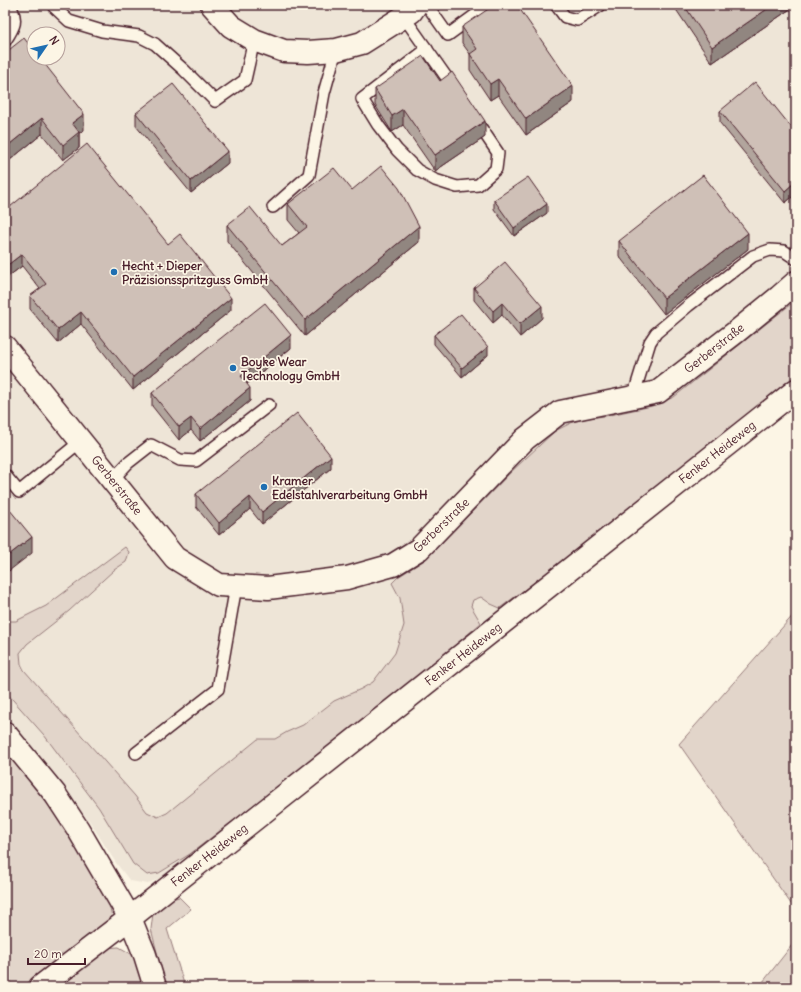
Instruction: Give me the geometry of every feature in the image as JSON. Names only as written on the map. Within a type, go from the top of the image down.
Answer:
[{"type":"street","points":[[212,5],[231,26],[254,40],[284,51],[308,52],[336,50],[362,43],[410,11]]},
{"type":"street","name":"Gerberstraße","points":[[5,347],[175,558],[219,585],[268,588],[347,578],[392,565],[419,549],[525,439],[560,412],[658,392],[780,297],[796,282]]},
{"type":"street","name":"Fenker Heideweg","points":[[40,987],[130,918],[796,390]]},
{"type":"street","points":[[5,733],[55,794],[74,823],[130,918],[145,955],[154,987]]},
{"type":"lane","points":[[5,40],[13,28],[15,16],[10,5]]},
{"type":"lane","points":[[53,5],[69,21],[102,31],[139,36],[155,44],[215,101],[245,80],[254,40]]},
{"type":"lane","points":[[427,5],[448,35],[481,11]]},
{"type":"lane","points":[[556,5],[565,17],[577,20],[600,5]]},
{"type":"lane","points":[[410,11],[427,50],[460,96]]},
{"type":"lane","points":[[273,207],[309,175],[324,93],[336,50]]},
{"type":"lane","points":[[427,50],[362,99],[378,125],[397,150],[417,170],[435,180],[457,187],[478,185],[496,169],[498,153],[473,115]]},
{"type":"lane","points":[[633,397],[650,342],[656,333],[688,306],[753,256],[770,250],[784,251],[796,259]]},
{"type":"lane","points":[[112,480],[128,463],[151,444],[180,460],[196,461],[269,405]]},
{"type":"lane","points":[[5,475],[19,492],[81,441]]},
{"type":"lane","points":[[136,753],[218,689],[236,586]]},
{"type":"shaded area","points":[[5,5],[796,5],[796,384],[180,868],[148,884],[130,881],[116,863],[90,822],[5,717]]},
{"type":"shaded area","points":[[796,300],[796,378],[648,497],[500,608],[481,597],[473,600],[471,606],[481,623],[400,692],[190,854],[159,873],[147,875],[133,864],[99,808],[44,735],[5,691],[5,620],[16,621],[46,606],[125,547],[129,552],[126,562],[114,570],[69,611],[27,644],[20,653],[21,664],[24,670],[135,796],[147,812],[158,817],[167,813],[258,739],[275,739],[303,725],[334,701],[373,682],[395,653],[404,625],[400,598],[392,583],[398,577],[426,559],[511,472],[555,431],[573,422],[652,406],[674,397]]},
{"type":"shaded area","points":[[796,612],[796,911],[679,744]]},
{"type":"shaded area","points":[[5,751],[74,837],[105,892],[112,918],[103,933],[34,987],[5,987]]},
{"type":"shaded area","points":[[179,897],[191,909],[167,929],[185,987],[166,987],[151,929],[153,913],[163,901]]},
{"type":"shaded area","points":[[796,940],[796,987],[759,987]]},
{"type":"shaded area","points":[[119,947],[133,955],[144,987],[50,987],[102,948]]},
{"type":"building","points":[[494,5],[517,5],[573,86],[526,119],[498,79],[490,84],[470,54],[477,49],[462,27]]},
{"type":"building","points":[[684,5],[773,5],[712,47]]},
{"type":"building","points":[[24,38],[26,41],[26,66],[46,66],[84,114],[72,123],[79,132],[63,145],[42,118],[5,148],[5,53]]},
{"type":"building","points":[[423,56],[440,81],[452,72],[485,121],[435,155],[403,109],[392,116],[375,89]]},
{"type":"building","points":[[755,82],[796,133],[796,181],[785,191],[720,111]]},
{"type":"building","points":[[173,84],[228,151],[191,181],[136,113]]},
{"type":"building","name":"Hecht + Dieper Präzisionsspritzguss GmbH","points":[[87,144],[168,244],[180,234],[231,298],[133,377],[81,312],[58,330],[30,296],[46,284],[22,254],[5,267],[5,211]]},
{"type":"building","points":[[381,166],[399,188],[419,226],[305,320],[227,225],[250,207],[282,246],[307,227],[288,204],[334,168],[352,190]]},
{"type":"building","points":[[703,175],[748,233],[664,298],[619,241]]},
{"type":"building","points":[[528,177],[547,204],[514,228],[494,200]]},
{"type":"building","points":[[505,262],[542,306],[520,324],[502,303],[493,311],[474,288]]},
{"type":"building","name":"Boyke Wear Technology GmbH","points":[[265,303],[291,335],[241,376],[250,388],[200,429],[191,418],[179,427],[152,393]]},
{"type":"building","points":[[461,314],[488,347],[462,368],[434,335]]},
{"type":"building","name":"Kramer Edelstahlverarbeitung GmbH","points":[[297,413],[331,456],[262,512],[250,497],[219,523],[196,494]]},
{"type":"building","points":[[5,504],[32,537],[5,558]]},
{"type":"place","name":"Hecht + Dieper Präzisionsspritzguss GmbH","points":[[114,272]]},
{"type":"place","name":"Boyke Wear Technology GmbH","points":[[233,368]]},
{"type":"place","name":"Kramer Edelstahlverarbeitung GmbH","points":[[264,487]]}]
